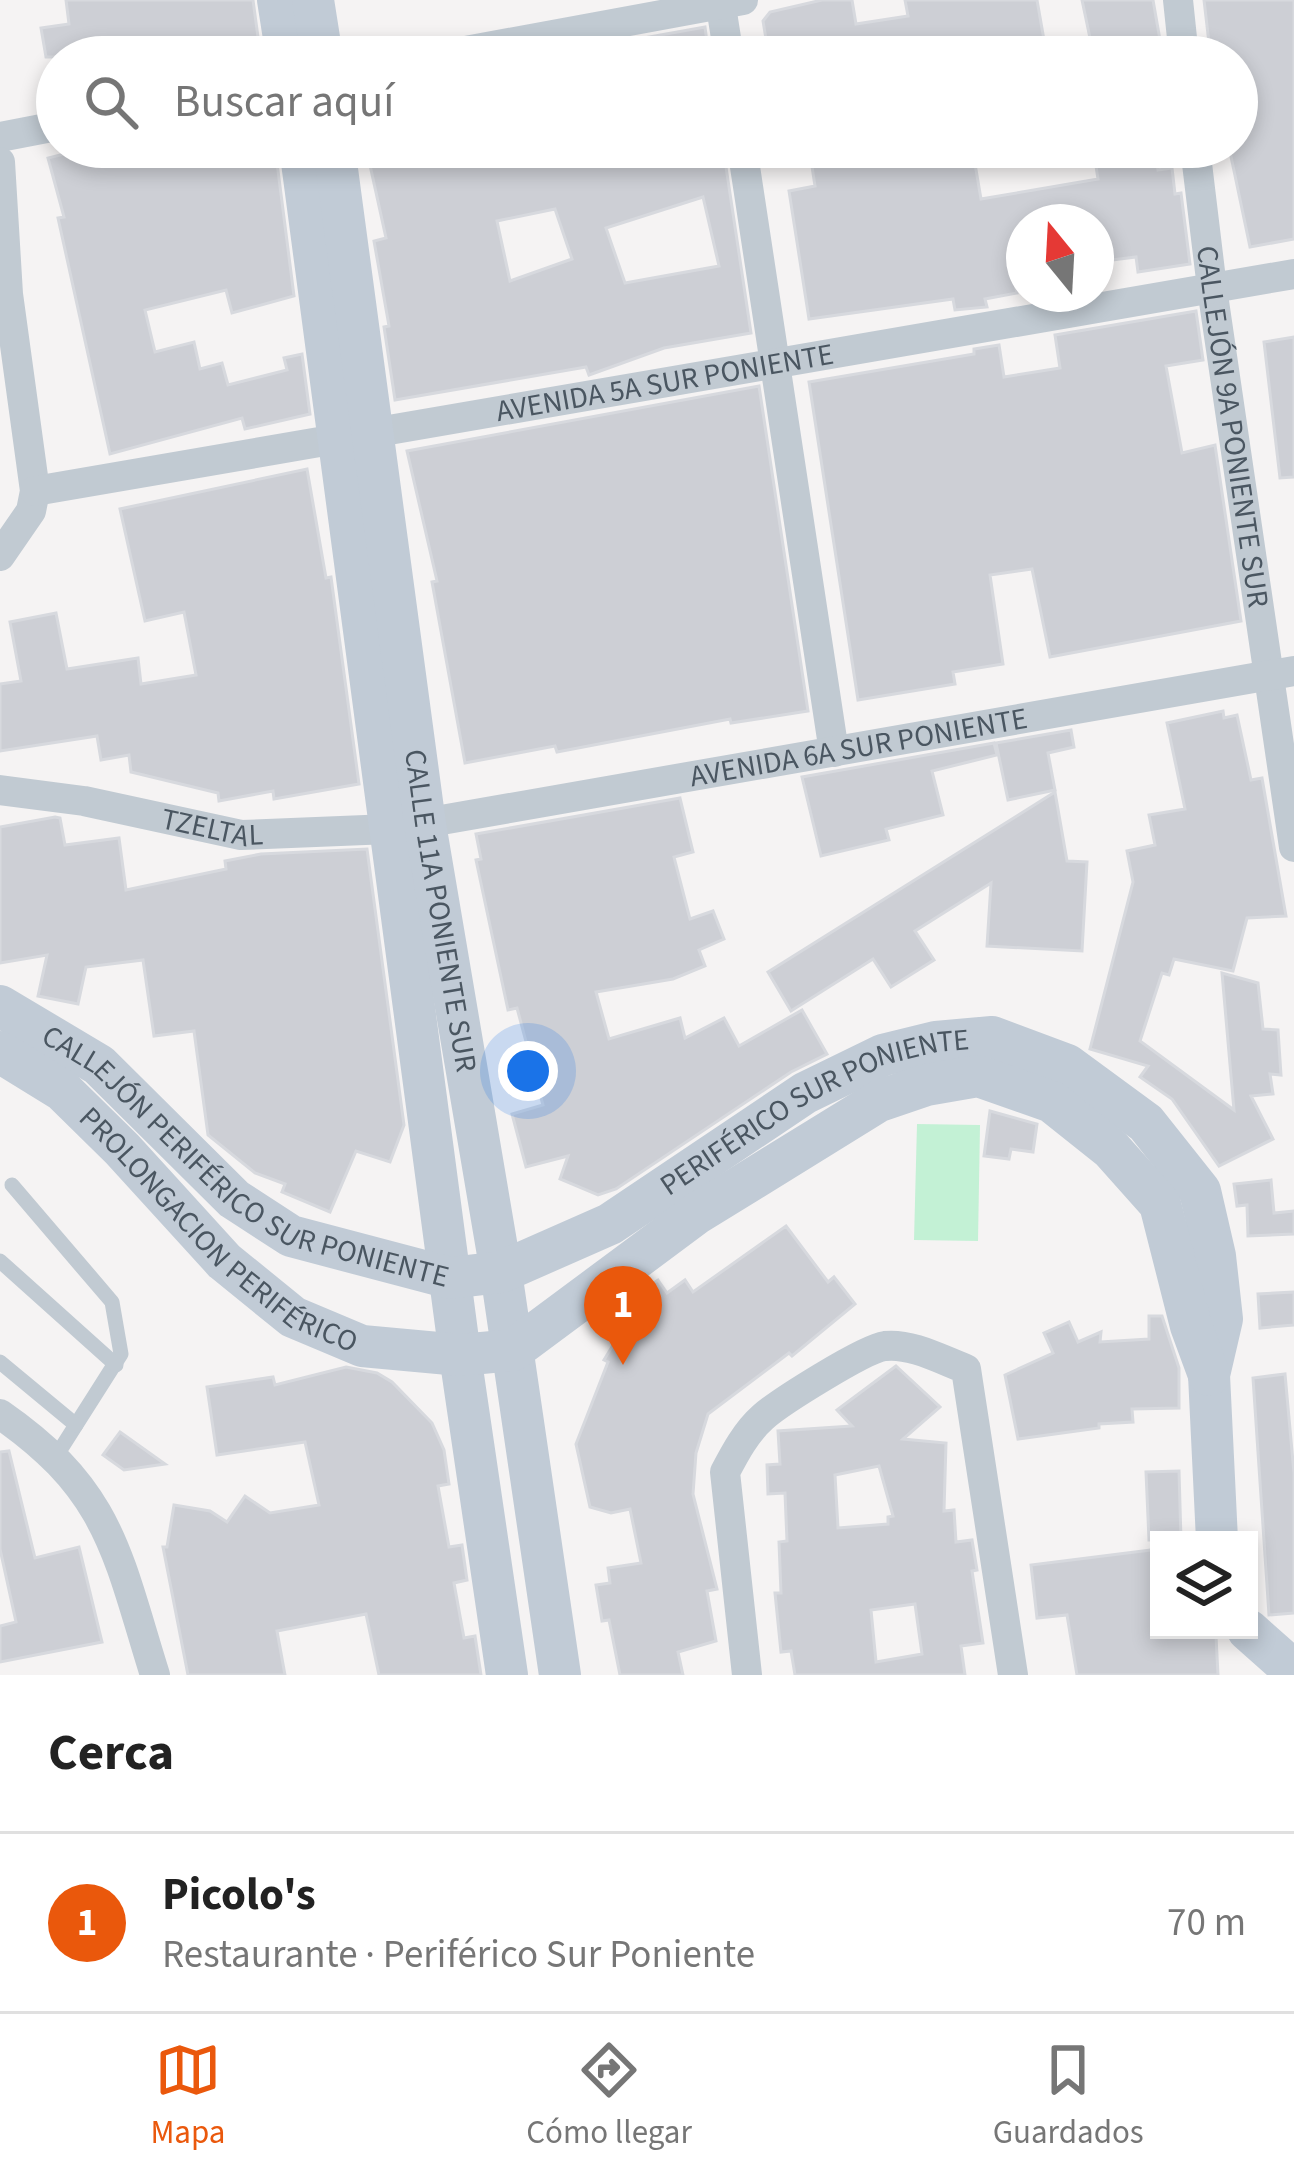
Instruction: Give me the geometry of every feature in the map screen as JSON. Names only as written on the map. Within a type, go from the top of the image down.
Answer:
[{"type":"main road","points":[[278,0],[284,36]]},
{"type":"main road","points":[[314,0],[319,36]]},
{"type":"main road","name":"CALLE 11A PONIENTE SUR","points":[[304,168],[355,436],[407,827],[450,1278],[507,1675]]},
{"type":"main road","name":"CALLE 11A PONIENTE SUR","points":[[336,168],[355,436]]},
{"type":"main road","name":"CALLE 11A PONIENTE SUR","points":[[407,827],[501,1272],[560,1675]]},
{"type":"main road","name":"CALLEJÓN PERIFÉRICO SUR PONIENTE","points":[[0,1006],[99,1065],[234,1198],[291,1236],[450,1278],[501,1272]]},
{"type":"main road","name":"PERIFÉRICO SUR PONIENTE","points":[[501,1272],[610,1224],[805,1093],[883,1055],[936,1042],[992,1037],[1067,1065],[1146,1123],[1200,1192],[1215,1256],[1222,1319],[1210,1376]]},
{"type":"main road","name":"PROLONGACION PERIFÉRICO","points":[[0,1052],[63,1091],[224,1261],[293,1317],[362,1346],[460,1355]]},
{"type":"main road","name":"PERIFÉRICO SUR PONIENTE","points":[[513,1350],[696,1214],[879,1101],[926,1085],[978,1076],[1052,1102],[1111,1149],[1160,1204],[1191,1326],[1210,1376]]},
{"type":"main road","points":[[460,1355],[513,1350]]},
{"type":"main road","points":[[1210,1376],[1217,1531]]},
{"type":"main road","points":[[1258,1639],[1294,1671]]},
{"type":"street","points":[[1178,0],[1182,36]]},
{"type":"street","points":[[544,36],[728,1],[728,36]]},
{"type":"street","points":[[0,137],[36,131]]},
{"type":"street","points":[[0,162],[8,293],[35,491],[31,511],[0,556]]},
{"type":"street","points":[[745,168],[834,752]]},
{"type":"street","name":"CALLEJÓN 9A PONIENTE SUR","points":[[1198,168],[1212,288],[1282,673],[1294,847]]},
{"type":"street","name":"AVENIDA 5A SUR PONIENTE","points":[[35,491],[1294,274]]},
{"type":"street","name":"AVENIDA 6A SUR PONIENTE","points":[[407,827],[1282,673]]},
{"type":"street","name":"TZELTAL","points":[[0,790],[84,801],[241,836],[407,827]]},
{"type":"street","points":[[747,1675],[725,1472],[763,1417],[883,1346],[921,1351],[966,1369],[1013,1675]]},
{"type":"street","points":[[4,1422],[55,1458],[103,1517],[155,1675]]},
{"type":"lane","points":[[12,1185],[112,1302],[121,1354],[55,1458]]},
{"type":"lane","points":[[0,1261],[116,1365]]},
{"type":"lane","points":[[0,1362],[76,1425]]},
{"type":"green space","points":[[917,1124],[980,1125],[978,1241],[914,1240]]},
{"type":"building","points":[[66,0],[253,0],[258,36],[42,36],[41,28],[69,24]]},
{"type":"building","points":[[822,0],[852,0],[856,24],[908,16],[905,0],[1037,0],[1043,36],[766,36],[763,21],[770,12]]},
{"type":"building","points":[[1082,0],[1153,0],[1159,36],[1090,36]]},
{"type":"building","points":[[1204,0],[1294,0],[1294,239],[1250,247],[1233,168],[1258,168],[1258,36],[1208,36]]},
{"type":"building","points":[[705,27],[706,36],[655,36]]},
{"type":"building","points":[[51,168],[278,168],[294,296],[232,313],[226,290],[145,310],[155,352],[194,342],[200,369],[222,363],[228,385],[287,370],[284,358],[302,354],[310,414],[245,429],[242,418],[110,454],[58,218],[64,217]]},
{"type":"building","points":[[371,168],[726,168],[751,333],[664,348],[589,375],[586,367],[395,400],[384,327],[389,326],[374,241],[386,238]],"holes":[[[703,197],[719,266],[625,283],[606,228]],[[555,209],[572,259],[510,281],[497,221]]]},
{"type":"building","points":[[812,168],[976,168],[981,199],[1098,179],[1096,168],[1172,168],[1175,194],[1181,193],[1190,264],[1138,272],[1136,257],[1114,260],[1114,204],[1006,204],[1006,295],[985,299],[987,307],[955,310],[953,299],[809,319],[789,191],[815,186]]},
{"type":"building","points":[[1196,311],[1203,360],[1166,366],[1182,453],[1215,445],[1241,621],[1050,657],[1032,569],[990,575],[1003,664],[953,672],[955,684],[858,700],[809,382],[974,354],[974,349],[999,345],[1004,377],[1060,368],[1055,335]]},
{"type":"building","points":[[1294,337],[1294,477],[1280,478],[1264,342]]},
{"type":"building","points":[[759,386],[808,711],[731,723],[730,719],[557,752],[555,746],[465,763],[432,582],[437,581],[407,451]]},
{"type":"building","points":[[307,469],[326,578],[331,577],[359,784],[274,799],[273,791],[219,801],[218,793],[131,772],[129,755],[101,760],[97,736],[0,751],[0,684],[21,681],[10,622],[56,613],[67,669],[138,658],[141,684],[196,675],[184,612],[145,621],[120,509]]},
{"type":"building","points":[[1223,711],[1224,718],[1237,715],[1251,780],[1262,778],[1286,916],[1247,918],[1233,971],[1174,959],[1169,975],[1162,973],[1140,1041],[1234,1110],[1222,973],[1258,983],[1263,1029],[1278,1030],[1281,1075],[1270,1074],[1273,1094],[1251,1096],[1273,1139],[1219,1166],[1172,1099],[1140,1077],[1148,1066],[1090,1049],[1133,882],[1127,851],[1155,845],[1149,815],[1185,809],[1167,723]]},
{"type":"building","points":[[1071,730],[1074,747],[1048,753],[1055,790],[1008,800],[996,743]]},
{"type":"building","points":[[994,743],[997,755],[932,771],[943,815],[886,829],[889,840],[821,856],[802,777]]},
{"type":"building","points":[[1055,792],[1067,861],[1087,862],[1082,951],[987,946],[991,883],[915,931],[934,960],[891,987],[873,959],[791,1011],[768,972]]},
{"type":"building","points":[[680,798],[693,852],[674,857],[690,919],[713,911],[724,939],[699,950],[705,966],[673,979],[596,992],[609,1039],[680,1018],[685,1038],[724,1018],[739,1046],[802,1010],[827,1054],[791,1072],[616,1189],[598,1195],[560,1179],[568,1156],[526,1167],[512,1114],[543,1105],[517,1008],[508,1010],[476,860],[481,859],[476,834]]},
{"type":"building","points":[[60,818],[65,845],[119,838],[126,890],[226,869],[225,861],[261,854],[367,849],[404,1125],[390,1162],[356,1151],[330,1212],[282,1192],[285,1184],[255,1173],[208,1135],[194,1031],[154,1036],[143,960],[86,967],[78,1004],[38,996],[47,955],[0,963],[0,827]]},
{"type":"building","points":[[990,1111],[1037,1124],[1033,1152],[1011,1149],[1009,1159],[984,1156]]},
{"type":"building","points":[[1271,1180],[1274,1213],[1294,1211],[1294,1234],[1248,1236],[1247,1205],[1237,1206],[1234,1184]]},
{"type":"building","points":[[786,1226],[828,1282],[834,1277],[855,1304],[792,1356],[789,1353],[708,1414],[696,1453],[693,1494],[717,1589],[707,1591],[716,1641],[678,1652],[683,1675],[620,1675],[596,1585],[610,1583],[608,1568],[641,1563],[630,1509],[611,1513],[590,1507],[576,1444],[608,1362],[604,1360],[637,1306],[632,1298],[658,1280],[667,1293],[685,1280],[693,1292]]},
{"type":"building","points":[[1294,1292],[1294,1325],[1260,1328],[1258,1294]]},
{"type":"building","points":[[1149,1316],[1162,1316],[1179,1368],[1179,1408],[1132,1409],[1133,1422],[1018,1439],[1005,1375],[1053,1353],[1044,1333],[1069,1322],[1078,1342],[1101,1332],[1100,1342],[1149,1339]]},
{"type":"building","points":[[896,1366],[940,1407],[903,1439],[946,1443],[944,1511],[954,1510],[956,1542],[972,1540],[983,1643],[961,1646],[965,1675],[795,1675],[791,1651],[781,1652],[775,1593],[781,1593],[779,1542],[787,1541],[785,1493],[768,1494],[767,1465],[780,1464],[778,1431],[852,1426],[837,1410]],"holes":[[[879,1466],[893,1516],[888,1517],[888,1524],[838,1528],[835,1475]],[[915,1604],[922,1654],[876,1662],[871,1610]]]},
{"type":"building","points":[[346,1367],[377,1373],[392,1382],[432,1423],[444,1450],[449,1484],[438,1486],[449,1547],[462,1545],[467,1580],[454,1583],[464,1638],[475,1636],[481,1675],[379,1675],[366,1614],[277,1631],[285,1675],[188,1675],[163,1547],[167,1547],[174,1505],[210,1511],[227,1522],[245,1496],[270,1513],[319,1505],[305,1442],[217,1455],[207,1387],[273,1377],[275,1385]]},
{"type":"building","points":[[1285,1374],[1294,1473],[1294,1613],[1269,1615],[1253,1378]]},
{"type":"building","points":[[120,1432],[165,1464],[124,1470],[103,1455]]},
{"type":"building","points":[[9,1451],[35,1558],[79,1547],[102,1642],[0,1662],[0,1626],[16,1622],[0,1549],[0,1452]]},
{"type":"building","points":[[1179,1471],[1181,1531],[1150,1531],[1149,1540],[1146,1472]]},
{"type":"building","points":[[1150,1550],[1150,1639],[1216,1639],[1218,1675],[1077,1675],[1067,1615],[1037,1618],[1031,1565]]},
{"type":"place","name":"Picolo's","points":[[623,1365]]}]
